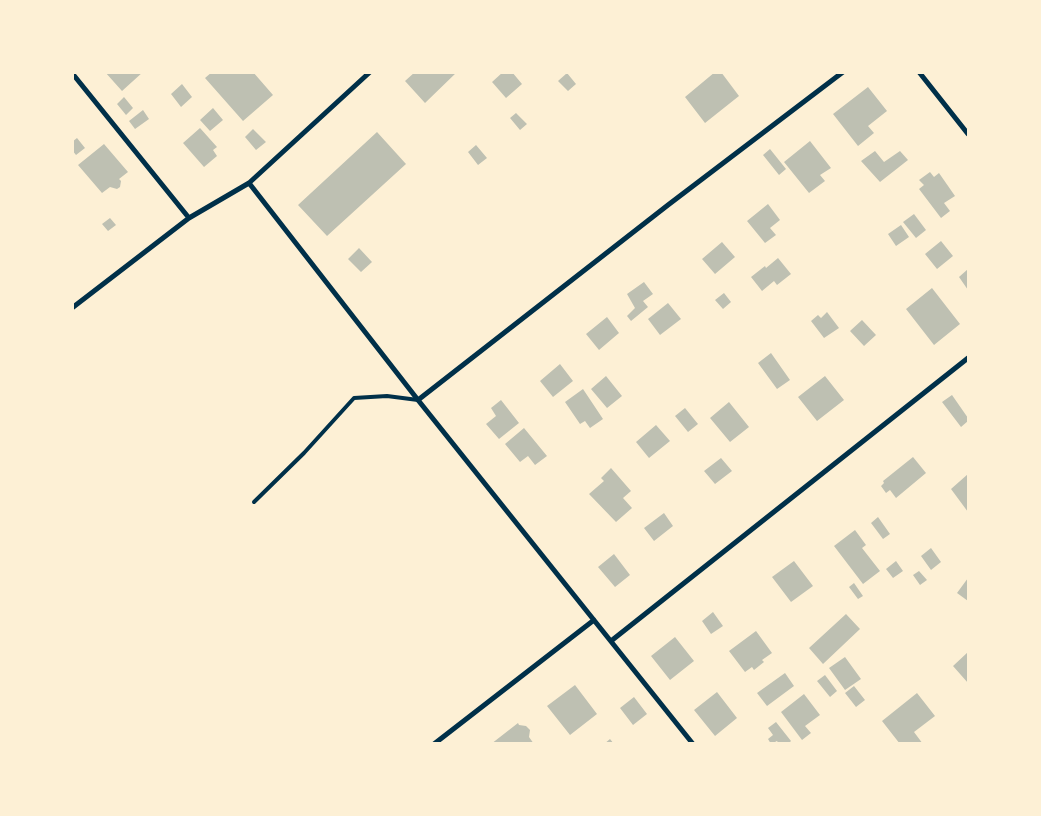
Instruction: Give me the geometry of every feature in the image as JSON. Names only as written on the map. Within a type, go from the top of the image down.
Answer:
[{"type":"street","points":[[72,308],[189,218],[249,183],[370,72]]},
{"type":"street","points":[[418,400],[843,72]]},
{"type":"street","points":[[919,72],[968,134]]},
{"type":"street","points":[[72,73],[189,218]]},
{"type":"street","points":[[249,183],[418,400],[693,744]]},
{"type":"street","points":[[611,641],[968,358]]},
{"type":"street","points":[[434,744],[594,620]]},
{"type":"lane","points":[[254,502],[304,453],[354,398],[387,396],[418,400]]},
{"type":"building","points":[[105,72],[143,72],[122,91]]},
{"type":"building","points":[[212,72],[253,72],[273,95],[243,121],[205,78]]},
{"type":"building","points":[[415,72],[457,72],[425,103],[405,81]]},
{"type":"building","points":[[503,72],[512,72],[522,84],[506,98],[492,82]]},
{"type":"building","points":[[715,72],[721,72],[739,96],[705,123],[685,97]]},
{"type":"building","points":[[567,73],[576,84],[568,91],[558,81]]},
{"type":"building","points":[[182,84],[192,97],[181,107],[171,94]]},
{"type":"building","points":[[868,87],[887,111],[868,126],[874,133],[858,146],[833,114]]},
{"type":"building","points":[[124,97],[133,108],[126,115],[117,104]]},
{"type":"building","points":[[213,108],[223,120],[210,131],[200,120]]},
{"type":"building","points":[[143,110],[149,119],[135,129],[129,121]]},
{"type":"building","points":[[516,113],[527,124],[520,130],[510,118]]},
{"type":"building","points":[[200,128],[217,147],[213,150],[217,156],[204,167],[183,143]]},
{"type":"building","points":[[253,129],[266,142],[256,150],[245,137]]},
{"type":"building","points":[[377,132],[406,164],[327,236],[298,205]]},
{"type":"building","points":[[77,138],[85,148],[76,155],[72,150],[72,142]]},
{"type":"building","points":[[810,141],[831,168],[820,175],[825,181],[809,193],[784,162]]},
{"type":"building","points":[[104,144],[128,172],[119,179],[121,181],[120,187],[117,189],[110,187],[102,193],[78,165]]},
{"type":"building","points":[[476,145],[487,158],[478,165],[468,152]]},
{"type":"building","points":[[770,149],[786,169],[779,175],[763,155]]},
{"type":"building","points":[[875,151],[884,162],[900,151],[908,160],[880,182],[861,161]]},
{"type":"building","points":[[930,172],[934,177],[939,173],[955,196],[944,203],[950,211],[941,218],[919,189],[924,185],[919,180]]},
{"type":"building","points":[[768,204],[780,220],[770,228],[776,235],[765,243],[747,221]]},
{"type":"building","points":[[914,214],[926,230],[916,238],[903,222]]},
{"type":"building","points":[[110,218],[116,225],[108,231],[102,224]]},
{"type":"building","points":[[901,225],[909,237],[896,246],[888,234]]},
{"type":"building","points":[[941,241],[953,256],[937,269],[925,254]]},
{"type":"building","points":[[722,242],[735,257],[715,274],[702,259]]},
{"type":"building","points":[[359,248],[372,262],[361,272],[348,259]]},
{"type":"building","points":[[778,258],[791,274],[777,285],[774,281],[762,291],[751,277]]},
{"type":"building","points":[[968,269],[968,290],[959,277]]},
{"type":"building","points":[[644,282],[653,294],[643,301],[648,307],[631,321],[627,316],[635,308],[627,294]]},
{"type":"building","points":[[932,288],[960,324],[934,345],[906,309]]},
{"type":"building","points":[[724,293],[731,302],[723,309],[715,300]]},
{"type":"building","points":[[668,303],[681,319],[660,335],[648,319]]},
{"type":"building","points":[[827,312],[839,328],[824,338],[811,321],[818,315],[821,318]]},
{"type":"building","points":[[607,317],[619,333],[599,350],[586,334]]},
{"type":"building","points":[[862,320],[876,335],[864,346],[850,331]]},
{"type":"building","points":[[771,353],[790,380],[777,389],[758,363]]},
{"type":"building","points":[[560,364],[573,381],[553,397],[540,381]]},
{"type":"building","points":[[606,376],[622,396],[607,408],[591,389]]},
{"type":"building","points":[[825,376],[844,400],[817,421],[798,397]]},
{"type":"building","points":[[583,389],[603,419],[590,428],[585,421],[580,424],[565,402]]},
{"type":"building","points":[[952,395],[968,418],[968,421],[961,427],[942,402]]},
{"type":"building","points":[[501,400],[519,423],[499,439],[486,424],[496,416],[491,408]]},
{"type":"building","points":[[729,402],[749,427],[730,442],[710,418]]},
{"type":"building","points":[[685,408],[698,424],[688,432],[675,416]]},
{"type":"building","points":[[656,425],[670,441],[649,458],[636,442]]},
{"type":"building","points":[[524,428],[547,456],[535,465],[528,456],[520,462],[505,444]]},
{"type":"building","points":[[913,457],[926,473],[896,498],[890,490],[886,493],[881,486],[884,483],[883,481]]},
{"type":"building","points":[[721,458],[732,471],[715,484],[704,471]]},
{"type":"building","points":[[611,468],[631,491],[623,498],[632,508],[616,522],[589,494],[604,481],[601,478]]},
{"type":"building","points":[[968,474],[968,512],[951,489]]},
{"type":"building","points":[[664,513],[673,526],[654,541],[644,528]]},
{"type":"building","points":[[878,517],[890,534],[883,539],[871,523]]},
{"type":"building","points":[[855,530],[866,545],[862,548],[880,571],[863,584],[834,546]]},
{"type":"building","points":[[931,548],[941,562],[931,570],[921,556]]},
{"type":"building","points":[[614,554],[630,575],[615,587],[598,567]]},
{"type":"building","points":[[794,561],[813,586],[791,602],[772,577]]},
{"type":"building","points":[[896,561],[903,571],[893,578],[886,569]]},
{"type":"building","points":[[919,571],[927,580],[920,585],[913,575]]},
{"type":"building","points":[[968,578],[968,601],[957,593]]},
{"type":"building","points":[[854,583],[863,596],[858,599],[849,587]]},
{"type":"building","points":[[713,612],[723,626],[711,634],[702,621]]},
{"type":"building","points":[[846,614],[860,629],[823,664],[809,648]]},
{"type":"building","points":[[756,631],[772,653],[762,660],[764,662],[754,670],[752,667],[745,672],[729,651]]},
{"type":"building","points":[[675,637],[694,661],[670,680],[651,656]]},
{"type":"building","points":[[968,652],[968,683],[953,666]]},
{"type":"building","points":[[845,657],[861,679],[845,690],[829,668]]},
{"type":"building","points":[[785,673],[794,686],[767,706],[757,693]]},
{"type":"building","points":[[825,675],[837,691],[830,697],[817,681]]},
{"type":"building","points":[[575,685],[597,714],[570,735],[547,706]]},
{"type":"building","points":[[854,686],[865,700],[856,707],[845,693]]},
{"type":"building","points":[[717,692],[737,718],[715,736],[694,710]]},
{"type":"building","points":[[917,693],[935,716],[914,732],[923,744],[900,744],[882,721]]},
{"type":"building","points":[[804,694],[820,715],[805,726],[811,733],[802,740],[781,712]]},
{"type":"building","points":[[634,697],[647,714],[633,725],[620,708]]},
{"type":"building","points":[[776,722],[791,741],[788,744],[779,744],[777,741],[771,744],[768,739],[773,735],[768,728]]},
{"type":"building","points":[[518,723],[530,730],[529,737],[534,744],[491,744]]},
{"type":"building","points":[[610,739],[614,744],[604,744]]}]
